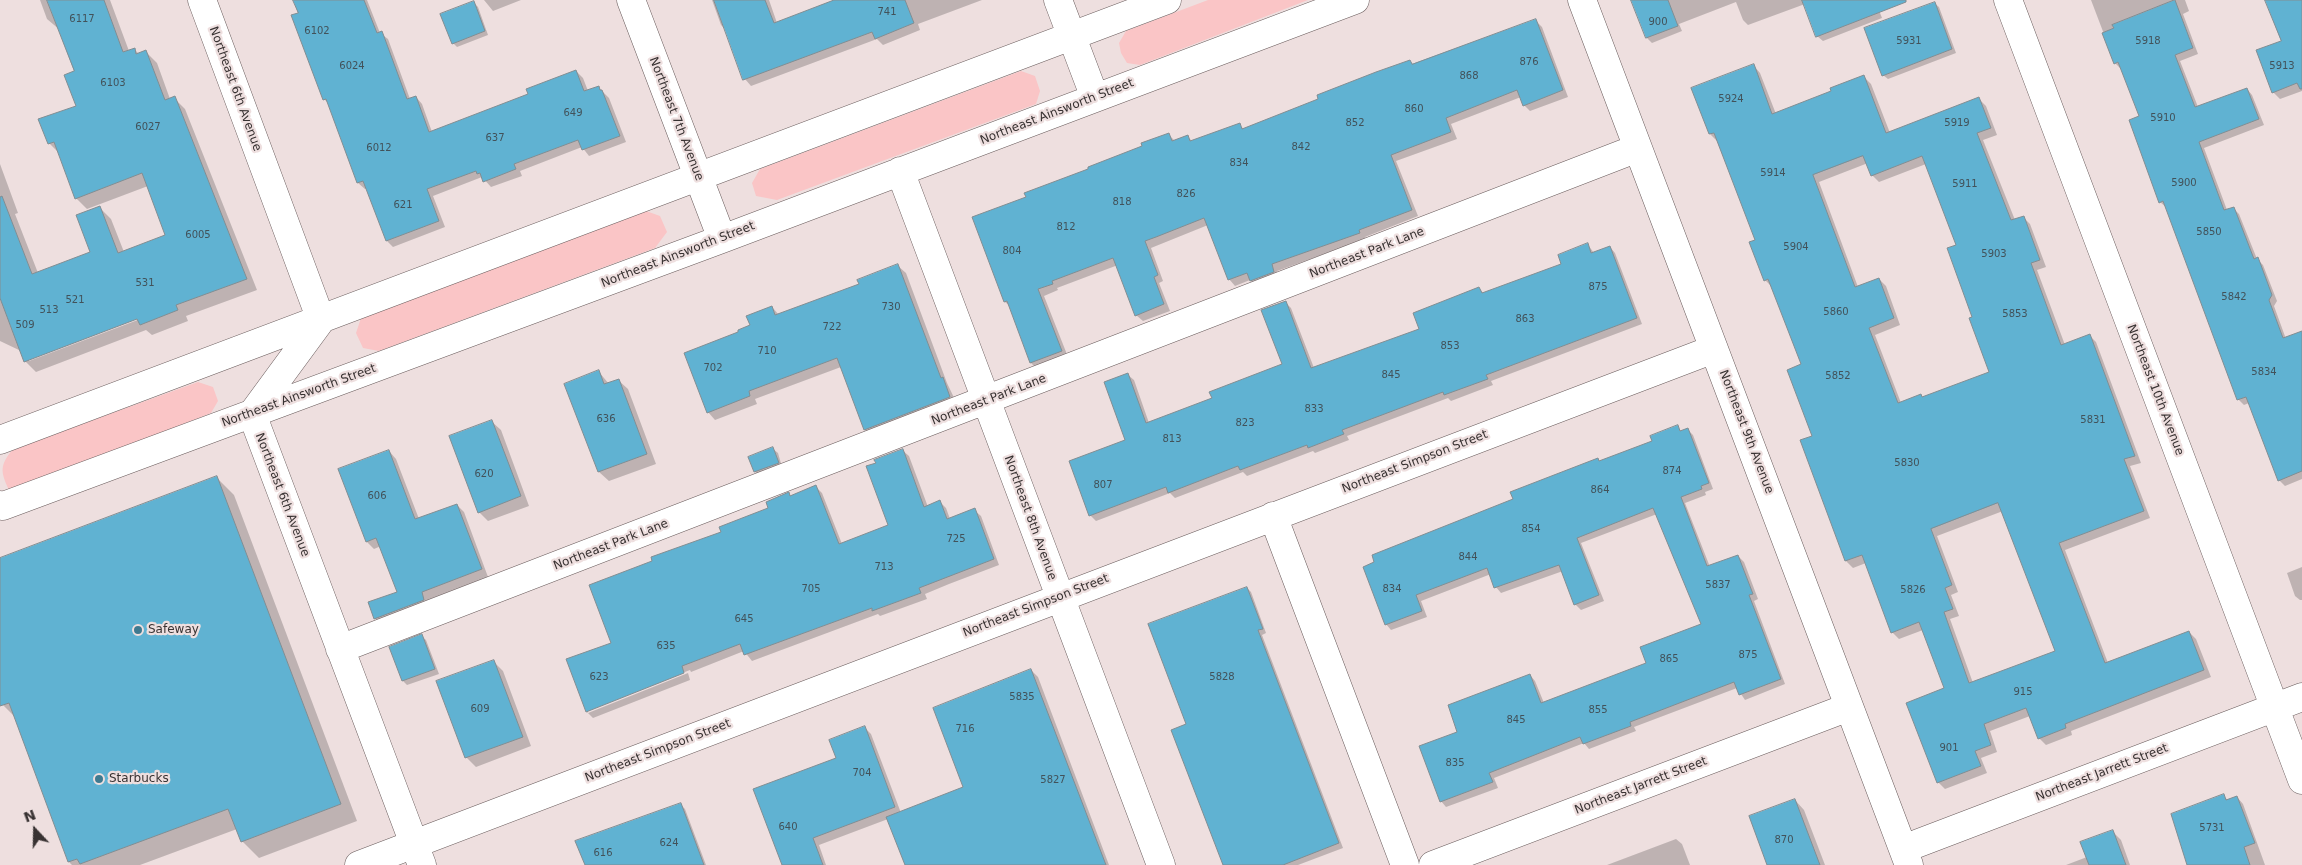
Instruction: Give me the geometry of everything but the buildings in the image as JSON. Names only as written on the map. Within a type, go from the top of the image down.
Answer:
[{"type":"street","name":"Northeast 6th Avenue","points":[[202,0],[321,320]]},
{"type":"street","name":"Northeast 7th Avenue","points":[[631,0],[722,239]]},
{"type":"street","points":[[1058,0],[1095,98]]},
{"type":"street","points":[[0,440],[1167,0]]},
{"type":"street","name":"Northeast Ainsworth Street","points":[[0,505],[3,506],[722,239],[1355,0]]},
{"type":"street","name":"Northeast 9th Avenue","points":[[1582,0],[1906,857]]},
{"type":"street","name":"Northeast 10th Avenue","points":[[2008,0],[2302,780]]},
{"type":"street","name":"Northeast Park Lane","points":[[340,649],[987,401],[1638,148]]},
{"type":"street","name":"Northeast 8th Avenue","points":[[900,172],[1059,597],[1162,865]]},
{"type":"street","points":[[252,414],[321,320]]},
{"type":"street","name":"Northeast Simpson Street","points":[[359,865],[418,855],[1059,597],[1714,349]]},
{"type":"street","name":"Northeast 6th Avenue","points":[[252,414],[418,855]]},
{"type":"street","points":[[1273,516],[1405,865]]},
{"type":"street","name":"Northeast Jarrett Street","points":[[1906,857],[2302,697]]},
{"type":"street","name":"Northeast Jarrett Street","points":[[1433,865],[1849,707]]},
{"type":"shaded area","points":[[1208,0],[1308,0],[1140,65],[1127,63],[1121,53],[1119,43],[1126,31]]},
{"type":"shaded area","points":[[1021,71],[1035,76],[1040,91],[1036,104],[777,200],[756,196],[752,183],[760,169]]},
{"type":"shaded area","points":[[646,211],[660,216],[667,232],[655,248],[379,351],[363,348],[356,333],[361,318]]},
{"type":"shaded area","points":[[198,382],[213,387],[218,401],[211,413],[19,490],[9,490],[4,478],[3,468],[6,459],[13,449]]},
{"type":"place","name":"Safeway","points":[[138,630]]},
{"type":"place","name":"Starbucks","points":[[99,779]]}]
